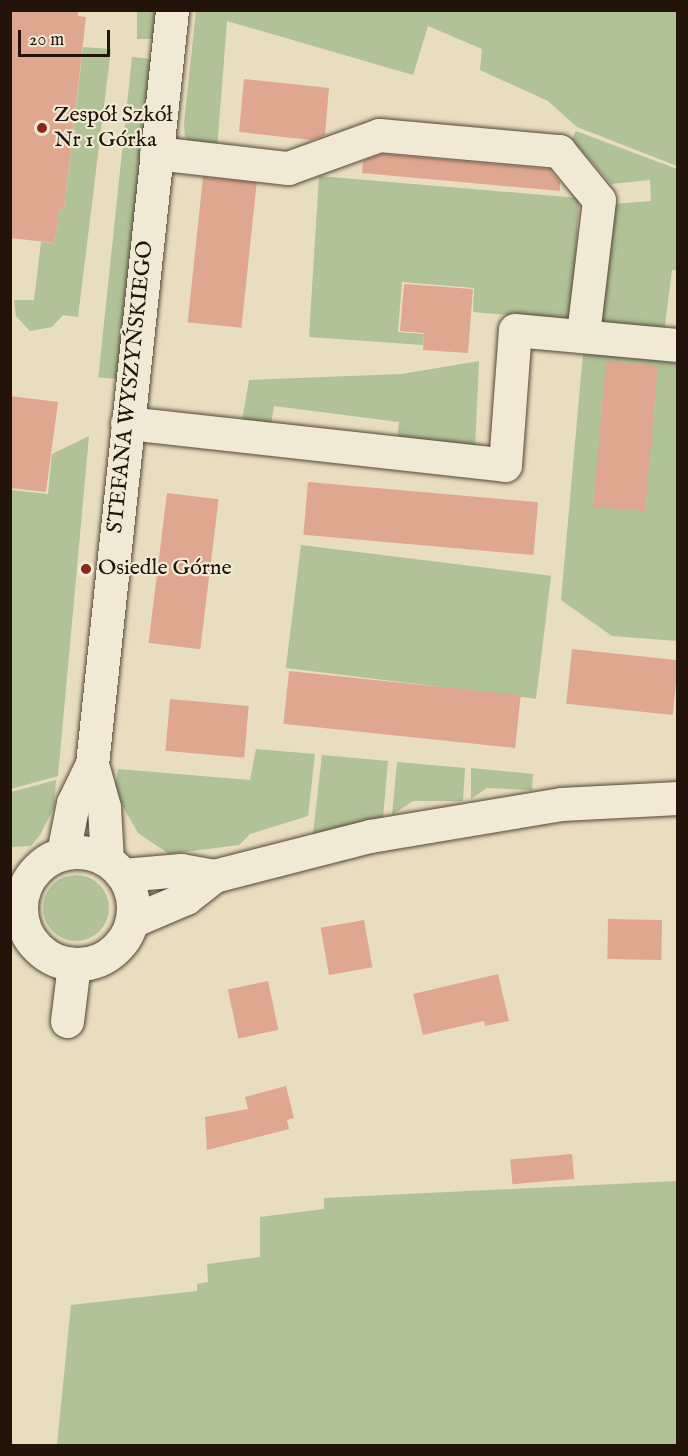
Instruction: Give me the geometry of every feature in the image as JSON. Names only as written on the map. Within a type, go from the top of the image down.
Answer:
[{"type":"street","name":"STEFANA WYSZYŃSKIEGO","points":[[63,853],[73,803],[92,764],[172,10]]},
{"type":"street","points":[[156,153],[288,168],[379,135],[559,151],[598,200],[584,334]]},
{"type":"street","points":[[127,423],[505,465],[515,330],[584,334],[678,345]]},
{"type":"street","name":"STEFANA WYSZYŃSKIEGO","points":[[92,764],[104,807],[115,867]]},
{"type":"street","points":[[132,921],[186,898],[214,876],[370,836],[561,804],[678,798]]},
{"type":"street","points":[[115,867],[131,889],[132,921],[116,949],[95,961],[74,964],[26,956],[23,926],[15,913],[28,879],[38,866],[63,853],[82,851],[115,867],[181,870],[214,876]]},
{"type":"street","points":[[67,1021],[74,964]]},
{"type":"green space","points":[[137,11],[157,11],[157,39],[137,39]]},
{"type":"green space","points":[[196,11],[677,11],[677,166],[577,127],[548,101],[480,70],[482,49],[428,26],[413,75],[227,21],[217,150],[194,145],[185,137],[184,123]]},
{"type":"green space","points":[[83,47],[111,49],[78,317],[63,315],[52,327],[30,331],[16,316],[14,300],[34,300],[41,242],[55,243],[59,209],[64,210]]},
{"type":"green space","points":[[132,57],[152,59],[118,379],[98,377]]},
{"type":"green space","points":[[576,131],[677,169],[677,270],[672,270],[664,333],[600,325],[613,204],[651,201],[650,180],[611,184],[572,139]]},
{"type":"green space","points":[[319,176],[579,198],[572,321],[473,312],[474,288],[402,282],[398,332],[424,334],[423,345],[309,337]]},
{"type":"green space","points":[[583,353],[677,363],[677,641],[612,636],[561,600]]},
{"type":"green space","points":[[479,361],[475,449],[396,451],[399,422],[274,406],[269,437],[240,432],[249,380],[402,374]]},
{"type":"green space","points":[[89,436],[58,776],[11,789],[11,490],[48,494],[52,454]]},
{"type":"green space","points":[[301,545],[551,576],[536,699],[286,668]]},
{"type":"green space","points":[[256,749],[315,754],[308,816],[250,834],[239,845],[169,854],[138,833],[115,793],[118,769],[250,780]]},
{"type":"green space","points":[[322,755],[388,761],[383,818],[313,834]]},
{"type":"green space","points":[[397,762],[465,768],[463,801],[413,801],[392,815]]},
{"type":"green space","points":[[471,768],[533,774],[532,790],[487,788],[471,799]]},
{"type":"green space","points":[[56,780],[54,807],[40,835],[31,846],[11,847],[11,792]]},
{"type":"green space","points":[[76,875],[88,878],[99,885],[106,896],[109,908],[106,920],[99,931],[88,938],[76,941],[64,938],[53,931],[46,920],[43,908],[46,896],[53,885],[64,878]]},
{"type":"green space","points":[[677,1181],[677,1445],[57,1445],[71,1305],[197,1291],[197,1284],[208,1282],[207,1264],[260,1257],[260,1217],[324,1209],[324,1198]]},
{"type":"building","name":"Zespół Szkół Nr 1 Górka","points":[[10,10],[78,10],[78,16],[86,17],[64,210],[59,209],[55,243],[10,238]]},
{"type":"building","points":[[244,79],[329,88],[325,135],[312,140],[239,132]]},
{"type":"building","points":[[381,154],[549,169],[560,182],[560,191],[362,173],[363,161]]},
{"type":"building","points":[[203,177],[257,183],[241,328],[188,322]]},
{"type":"building","points":[[404,284],[473,289],[468,353],[423,350],[424,333],[400,331]]},
{"type":"building","points":[[606,361],[658,366],[645,511],[593,506]]},
{"type":"building","points":[[10,396],[58,402],[46,492],[10,488]]},
{"type":"building","points":[[308,482],[538,502],[534,555],[303,535]]},
{"type":"building","points":[[167,493],[219,499],[200,649],[149,643]]},
{"type":"building","points":[[572,649],[678,660],[673,715],[566,704]]},
{"type":"building","points":[[289,671],[521,695],[515,748],[283,724]]},
{"type":"building","points":[[170,699],[249,706],[244,758],[165,751]]},
{"type":"building","points":[[608,919],[662,920],[661,960],[607,959]]},
{"type":"building","points":[[364,920],[372,967],[329,975],[321,928]]},
{"type":"building","points":[[498,974],[509,1021],[485,1026],[484,1021],[423,1035],[413,994]]},
{"type":"building","points":[[268,981],[278,1030],[238,1038],[228,990]]},
{"type":"building","points":[[286,1086],[294,1118],[287,1120],[289,1129],[207,1150],[205,1117],[248,1109],[245,1097]]},
{"type":"building","points":[[572,1154],[574,1179],[512,1184],[510,1159]]},
{"type":"place","name":"Zespół Szkół Nr 1 Górka","points":[[42,128]]},
{"type":"place","name":"Osiedle Górne","points":[[86,569]]}]
